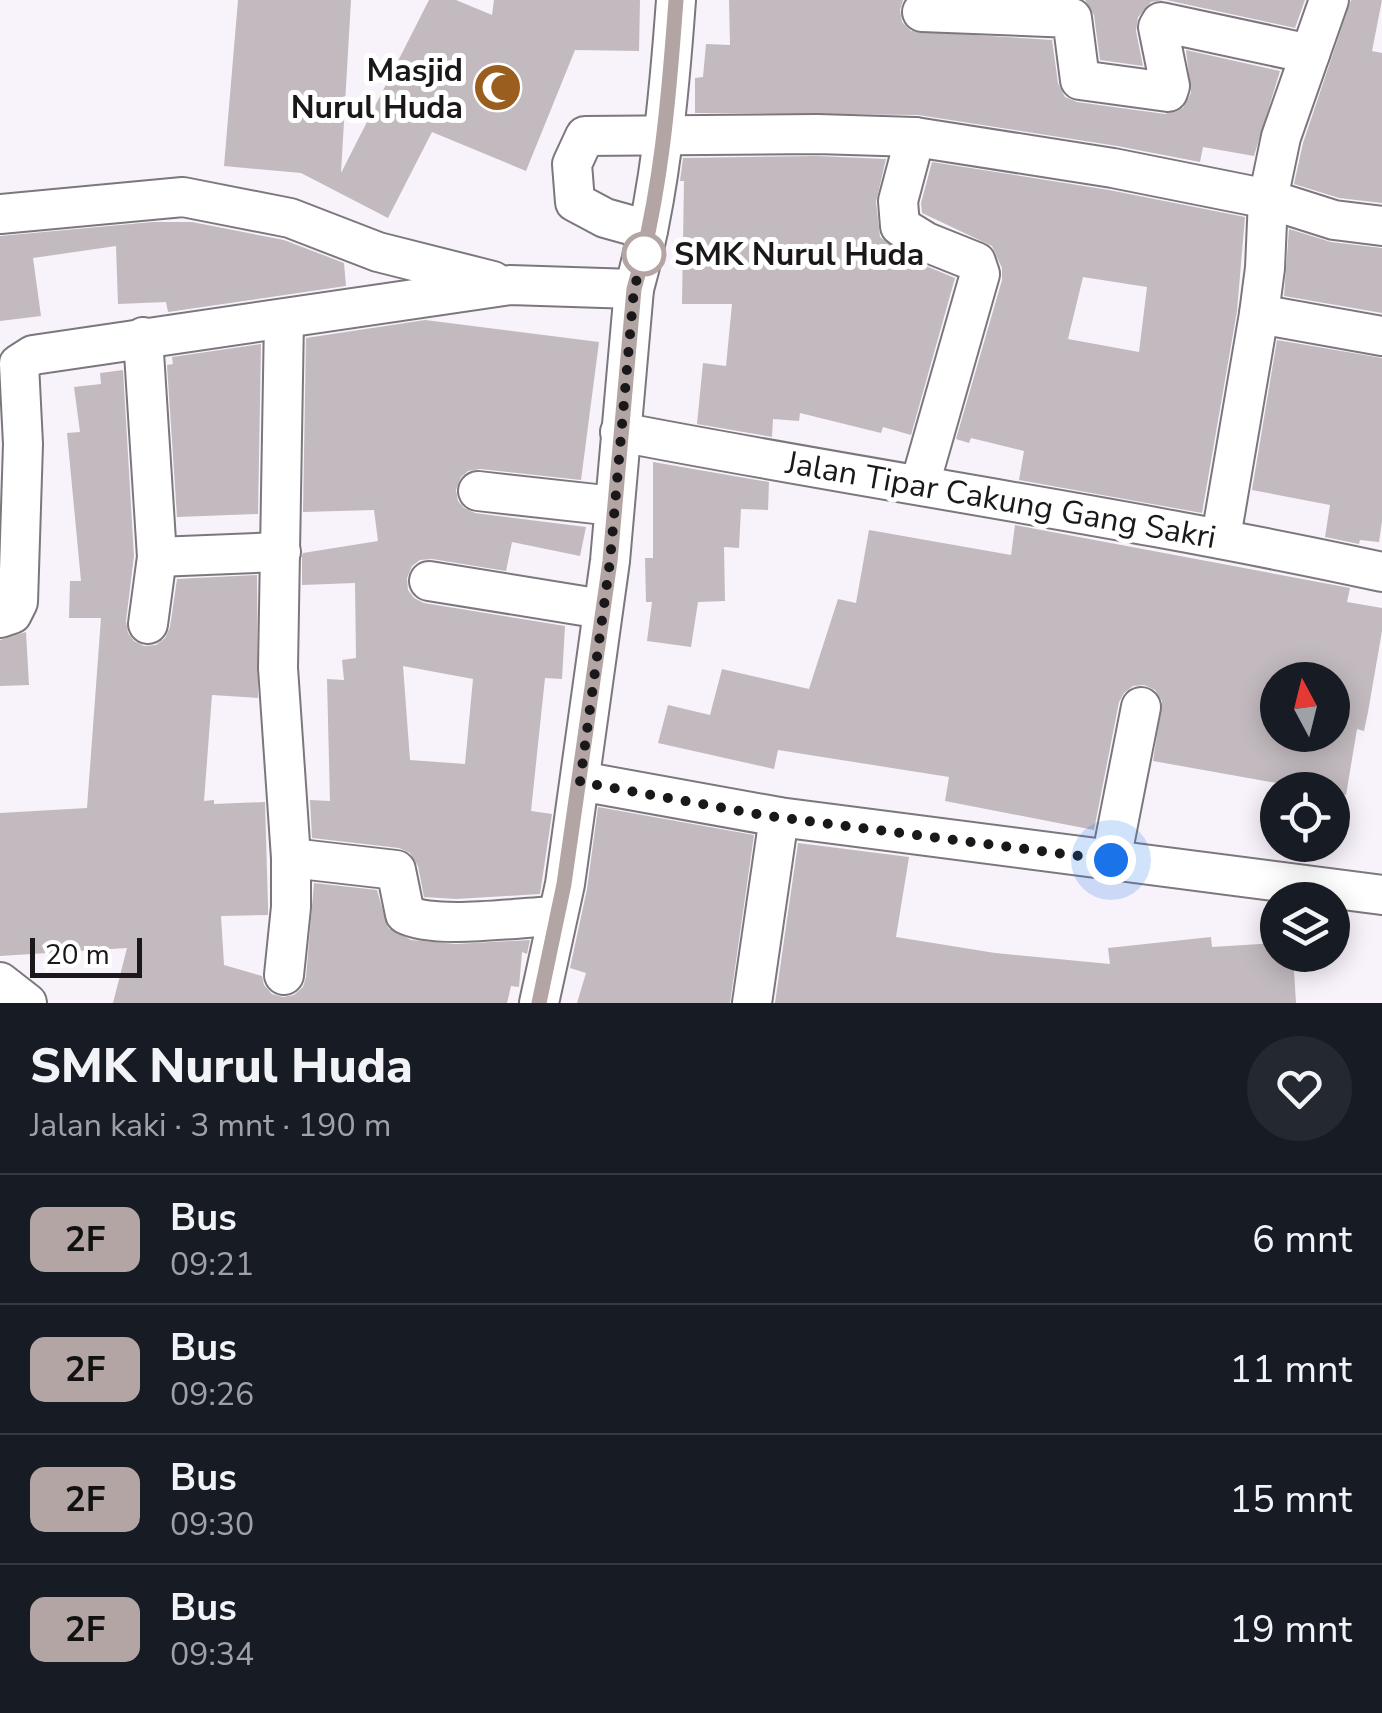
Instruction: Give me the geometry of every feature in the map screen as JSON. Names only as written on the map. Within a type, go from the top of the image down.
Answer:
[{"type":"street","points":[[539,1003],[580,782],[614,506],[634,289],[663,133],[676,0]]},
{"type":"street","points":[[1221,537],[1265,268],[1268,199],[1281,137],[1330,0]]},
{"type":"street","points":[[922,12],[1037,7],[1074,20],[1079,78],[1083,81],[1168,92],[1158,27],[1162,22],[1310,54]]},
{"type":"street","points":[[648,230],[604,218],[575,202],[572,164],[585,136],[663,133],[915,137],[1113,168],[1268,199],[1334,220],[1382,226]]},
{"type":"street","points":[[915,137],[898,201],[900,226],[926,242],[976,262],[980,274],[920,484]]},
{"type":"street","points":[[0,214],[183,197],[290,218],[378,252],[510,285]]},
{"type":"street","points":[[0,618],[16,610],[18,602],[12,445],[19,364],[24,359],[143,337],[510,285],[634,289]]},
{"type":"street","points":[[1258,314],[1382,336]]},
{"type":"street","points":[[284,320],[278,668],[291,858],[284,976]]},
{"type":"street","points":[[143,337],[157,557],[148,624]]},
{"type":"street","name":"Jalan Tipar Cakung Gang Sakri","points":[[620,432],[1221,537],[1382,572]]},
{"type":"street","points":[[478,491],[614,506]]},
{"type":"street","points":[[157,557],[281,552]]},
{"type":"street","points":[[429,581],[602,609]]},
{"type":"street","points":[[1111,860],[1141,708]]},
{"type":"street","points":[[580,782],[779,817],[1382,894]]},
{"type":"street","points":[[752,1003],[779,817]]},
{"type":"street","points":[[291,858],[396,870],[405,914],[413,918],[439,922],[558,916]]},
{"type":"street","points":[[0,982],[27,1003]]},
{"type":"building","points":[[238,0],[351,0],[341,173],[429,0],[456,0],[492,15],[494,0],[640,0],[639,51],[575,50],[526,171],[432,132],[388,218],[301,173],[224,166]]},
{"type":"building","points":[[729,0],[903,0],[902,22],[911,31],[1052,40],[1058,83],[1065,97],[1165,114],[1183,108],[1191,93],[1186,50],[1280,71],[1254,156],[1203,147],[1200,162],[918,115],[695,113],[695,78],[703,77],[706,44],[730,45]]},
{"type":"building","points":[[1085,0],[1164,0],[1151,2],[1138,17],[1136,31],[1143,66],[1100,60],[1094,15]]},
{"type":"building","points":[[1166,0],[1305,0],[1295,28]]},
{"type":"building","points":[[1351,0],[1382,0],[1372,51],[1382,53],[1382,203],[1339,198],[1294,184],[1303,143]]},
{"type":"building","points":[[683,158],[886,159],[876,202],[880,237],[914,261],[955,278],[911,435],[883,427],[881,433],[800,413],[799,421],[773,419],[772,437],[697,424],[703,363],[726,366],[732,304],[682,304]]},
{"type":"building","points":[[932,162],[1109,190],[1245,217],[1237,311],[1202,513],[1019,480],[1024,451],[971,438],[969,443],[956,439],[1002,280],[1002,268],[992,246],[922,213]],"holes":[[[1083,277],[1147,287],[1139,352],[1068,339]]]},
{"type":"building","points":[[192,222],[284,240],[344,263],[346,286],[168,312],[166,302],[118,304],[116,246],[33,258],[41,316],[0,321],[0,236]]},
{"type":"building","points":[[1289,229],[1331,242],[1382,248],[1382,313],[1284,296]]},
{"type":"building","points":[[425,320],[599,342],[581,480],[480,469],[461,477],[456,490],[458,501],[475,513],[586,527],[580,556],[512,542],[506,571],[432,559],[420,560],[412,566],[407,578],[408,590],[424,603],[565,626],[562,679],[545,678],[531,811],[552,814],[540,894],[424,897],[418,866],[410,853],[399,848],[312,838],[310,800],[330,801],[327,679],[344,680],[342,660],[356,658],[355,583],[302,585],[302,556],[378,541],[374,510],[303,512],[306,338]],"holes":[[[403,666],[473,679],[465,764],[410,760]]]},
{"type":"building","points":[[1277,340],[1382,358],[1379,542],[1360,540],[1359,544],[1325,537],[1330,505],[1252,490]]},
{"type":"building","points":[[261,344],[258,514],[177,517],[167,365],[173,364],[172,357]]},
{"type":"building","points":[[123,370],[134,556],[128,633],[144,646],[156,645],[165,638],[177,579],[257,575],[258,698],[212,695],[204,801],[265,802],[268,915],[221,916],[224,965],[262,976],[272,994],[294,995],[303,987],[306,977],[314,883],[377,890],[388,928],[411,940],[456,944],[530,940],[527,954],[522,952],[519,987],[511,986],[507,1003],[113,1003],[127,948],[0,956],[0,813],[87,808],[101,618],[69,618],[70,581],[81,581],[67,433],[80,432],[74,387],[101,384],[100,373]]},
{"type":"building","points":[[653,462],[769,482],[768,510],[741,509],[739,548],[724,547],[725,601],[698,602],[691,647],[647,641],[652,602],[646,602],[645,558],[653,558]]},
{"type":"building","points":[[1015,525],[1350,588],[1347,602],[1382,608],[1382,631],[1364,731],[1357,729],[1350,772],[1260,772],[1260,780],[1153,761],[1162,701],[1155,690],[1144,685],[1133,686],[1119,702],[1094,830],[945,801],[949,777],[778,750],[774,769],[658,743],[668,705],[710,715],[722,669],[809,689],[838,599],[856,603],[869,530],[1011,555]]},
{"type":"building","points":[[26,632],[29,685],[0,686],[0,640]]},
{"type":"building","points":[[598,807],[754,835],[730,1003],[577,1003],[586,973],[570,968],[587,889]]},
{"type":"building","points":[[798,843],[909,857],[896,937],[995,953],[1110,964],[1108,948],[1211,937],[1212,947],[1260,944],[1260,972],[1294,972],[1296,1003],[775,1003]]},
{"type":"bus line","name":"2F","points":[[539,1003],[580,782],[610,561],[634,289],[645,250],[663,133],[676,0]]},
{"type":"place","name":"Masjid Nurul Huda","points":[[498,88]]},
{"type":"place","name":"SMK Nurul Huda","points":[[644,254]]},
{"type":"route","points":[[644,254],[645,250],[634,289],[610,561],[580,782],[768,816],[1111,860]]}]
